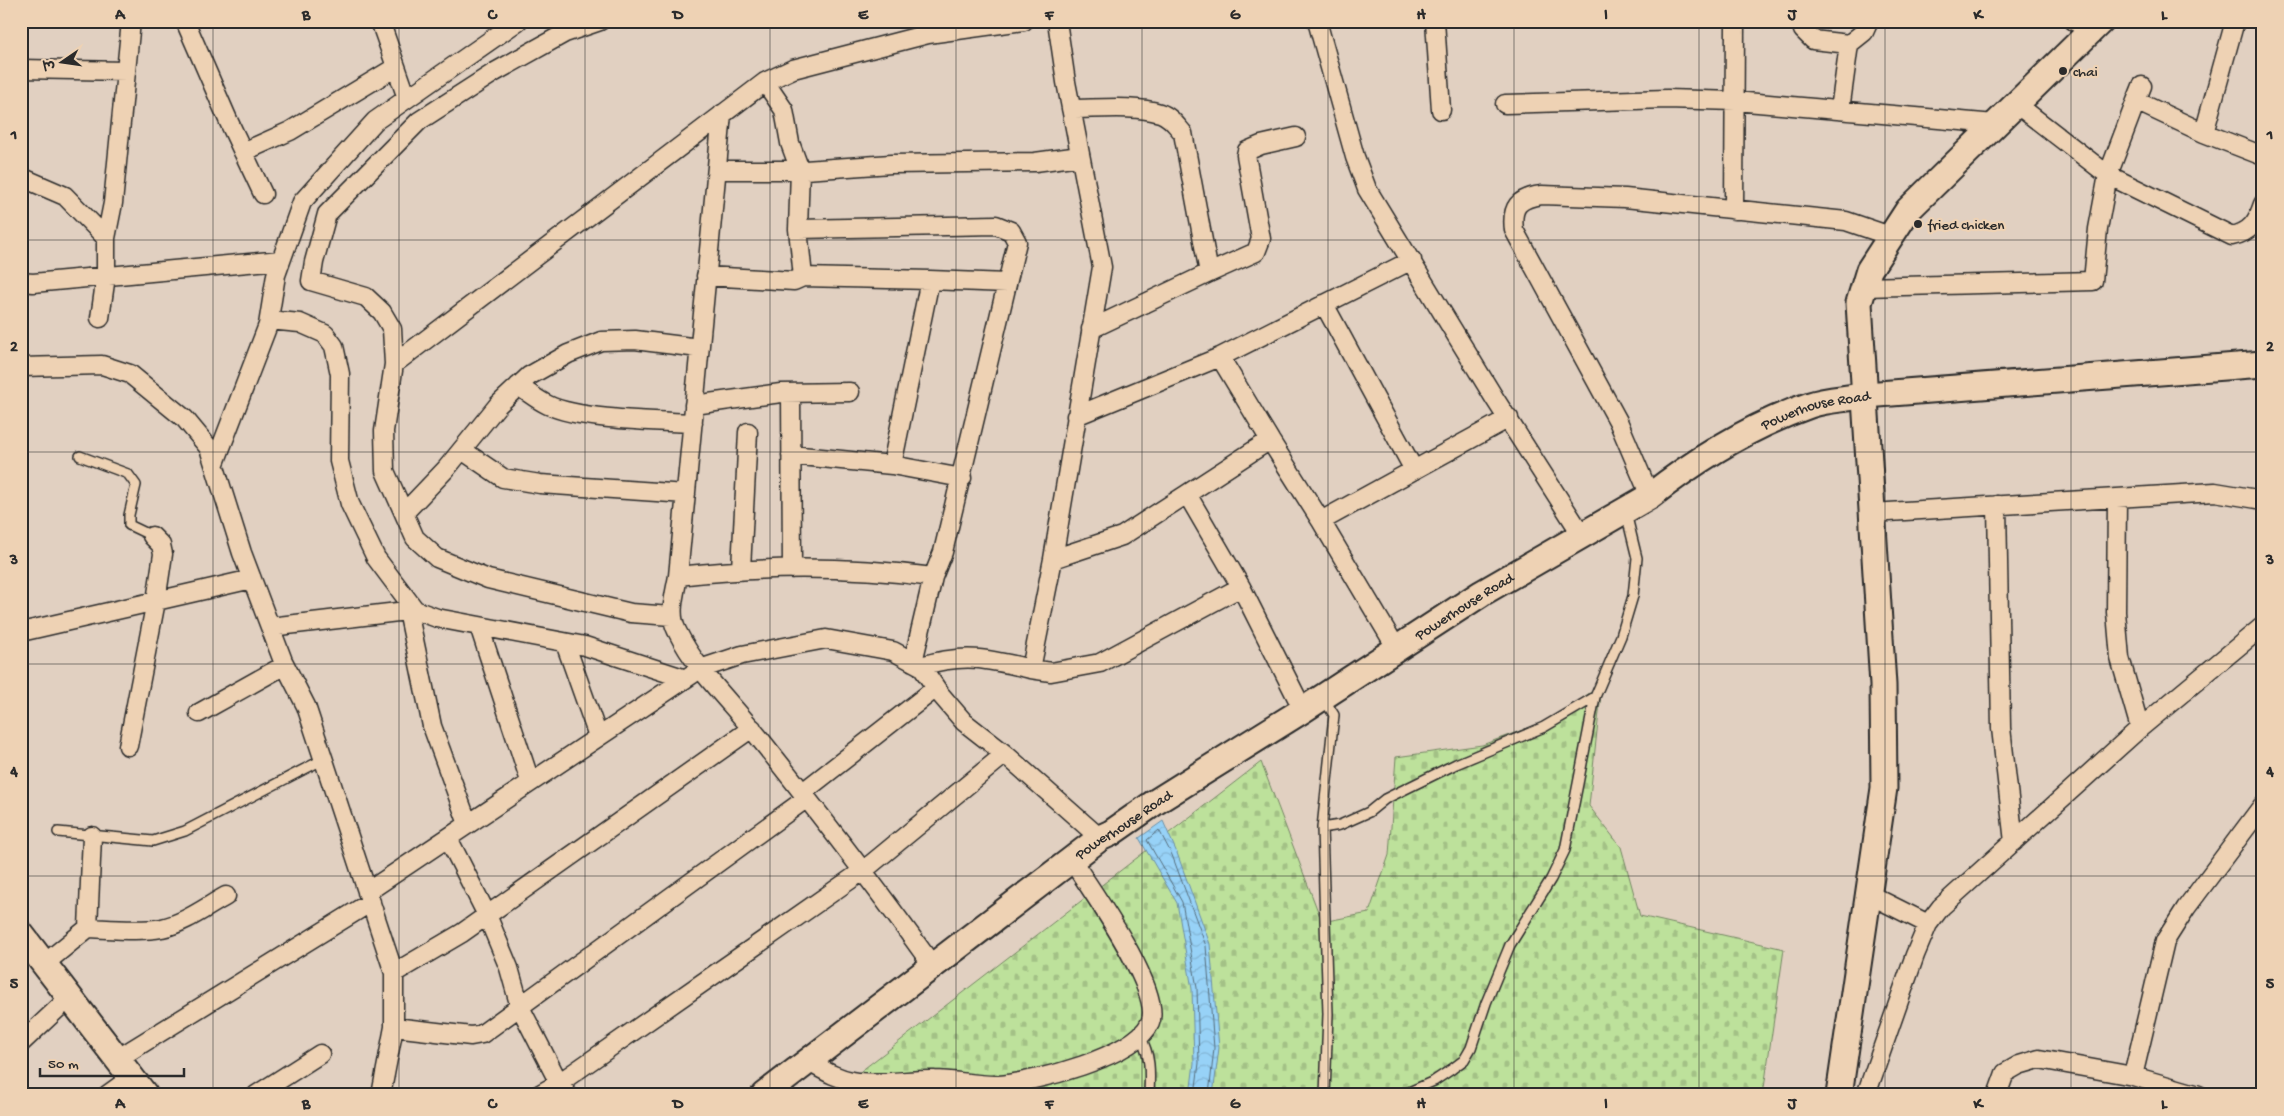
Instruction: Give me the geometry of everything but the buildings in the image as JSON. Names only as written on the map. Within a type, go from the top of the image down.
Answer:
[{"type":"main road","points":[[1839,1095],[1884,788],[1883,684],[1859,303],[1869,270],[1908,210],[2015,103],[2089,25]]},
{"type":"main road","name":"Powerhouse Road","points":[[764,1095],[1070,859],[1482,593],[1650,496],[1704,459],[1774,420],[1812,405],[1866,395],[2263,364]]},
{"type":"main road","points":[[30,953],[70,998],[131,1077]]},
{"type":"street","points":[[100,318],[106,276],[106,238],[113,203],[131,21]]},
{"type":"street","points":[[185,21],[263,194]]},
{"type":"street","points":[[380,21],[396,67],[403,101],[419,121]]},
{"type":"street","points":[[215,463],[270,317],[278,267],[302,202],[375,121],[518,21]]},
{"type":"street","points":[[600,21],[562,27],[419,121],[327,214],[314,262],[312,281],[366,297],[382,312],[392,329],[394,364],[384,432],[385,471],[415,538],[437,558],[488,579],[674,623]]},
{"type":"street","points":[[394,364],[765,82],[793,69],[928,34],[987,24],[1024,21]]},
{"type":"street","points":[[1031,669],[1053,559],[1102,267],[1071,109],[1057,21]]},
{"type":"street","points":[[1318,21],[1355,158],[1368,189],[1582,535]]},
{"type":"street","points":[[1436,21],[1441,110]]},
{"type":"street","points":[[1734,210],[1735,21]]},
{"type":"street","points":[[1801,21],[1803,30],[1813,40],[1849,44]]},
{"type":"street","points":[[1840,110],[1849,44],[1864,32],[1869,21]]},
{"type":"street","points":[[2204,133],[2235,21]]},
{"type":"street","points":[[243,152],[290,131],[396,67]]},
{"type":"street","points":[[21,69],[126,71]]},
{"type":"street","points":[[765,82],[784,110],[790,143],[800,170],[798,229],[803,278]]},
{"type":"street","points":[[1864,287],[2093,281],[2098,229],[2108,175],[2139,94],[2204,133],[2263,156]]},
{"type":"street","points":[[1505,104],[1667,99],[1734,101],[1994,124]]},
{"type":"street","points":[[2015,103],[2108,175],[2232,236],[2244,233],[2257,222],[2263,204]]},
{"type":"street","points":[[1071,109],[1142,110],[1161,113],[1173,121],[1183,133],[1209,274]]},
{"type":"street","points":[[722,114],[674,623],[697,664],[752,728],[864,870],[932,965]]},
{"type":"street","points":[[1091,329],[1256,252],[1261,240],[1246,156],[1247,151],[1261,145],[1296,137]]},
{"type":"street","points":[[716,170],[800,170],[891,164],[1035,162],[1080,156]]},
{"type":"street","points":[[21,177],[65,196],[106,238]]},
{"type":"street","points":[[1650,496],[1618,421],[1514,230],[1512,215],[1518,204],[1530,197],[1542,195],[1626,198],[1846,221],[1890,236]]},
{"type":"street","points":[[798,229],[996,225],[1011,231],[1017,242],[962,478],[943,552],[933,577],[917,664]]},
{"type":"street","points":[[1076,416],[1220,357],[1412,260]]},
{"type":"street","points":[[21,282],[33,283],[106,276],[278,267]]},
{"type":"street","points":[[706,276],[794,281],[803,278],[930,280],[1007,284]]},
{"type":"street","points":[[892,465],[930,280]]},
{"type":"street","points":[[1324,304],[1414,470]]},
{"type":"street","points":[[270,317],[300,323],[325,334],[334,346],[340,374],[339,460],[350,504],[376,558],[412,610],[432,726],[468,824]]},
{"type":"street","points":[[404,513],[462,450],[498,405],[529,376],[568,354],[601,341],[635,340],[699,348]]},
{"type":"street","points":[[1220,357],[1397,649]]},
{"type":"street","points":[[21,367],[102,365],[130,374],[185,419],[209,448],[252,579],[270,627],[285,665],[306,706],[394,973],[394,1027],[381,1095]]},
{"type":"street","points":[[518,386],[548,405],[570,411],[644,421],[693,423]]},
{"type":"street","points":[[694,405],[791,393],[850,392]]},
{"type":"street","points":[[791,393],[792,569]]},
{"type":"street","points":[[1321,521],[1509,418]]},
{"type":"street","points":[[741,569],[748,432]]},
{"type":"street","points":[[1053,559],[1122,536],[1270,440]]},
{"type":"street","points":[[462,450],[503,478],[540,484],[686,494]]},
{"type":"street","points":[[791,454],[892,465],[962,478]]},
{"type":"street","points":[[1872,513],[2215,492],[2263,500]]},
{"type":"street","points":[[1187,494],[1241,587],[1313,703]]},
{"type":"street","points":[[2117,498],[2116,612],[2120,658],[2140,728]]},
{"type":"street","points":[[1997,505],[2001,728],[2014,842]]},
{"type":"street","points":[[128,746],[156,601],[163,554],[161,545],[152,536]]},
{"type":"street","points":[[678,576],[741,569],[792,569],[878,570],[933,577]]},
{"type":"street","points":[[21,632],[252,579]]},
{"type":"street","points":[[917,664],[954,658],[981,657],[1051,672],[1100,663],[1241,587]]},
{"type":"street","points":[[270,627],[412,610],[437,618],[584,646],[682,678]]},
{"type":"street","points":[[479,626],[530,781]]},
{"type":"street","points":[[1866,1095],[1915,955],[1928,924],[1941,907],[2140,728],[2263,626]]},
{"type":"street","points":[[107,1095],[448,838],[682,678],[697,664],[826,639],[892,651],[917,664],[964,722],[1106,836]]},
{"type":"street","points":[[565,642],[598,736]]},
{"type":"street","points":[[199,713],[285,665]]},
{"type":"street","points":[[394,1027],[470,1036],[482,1034],[805,795],[936,688]]},
{"type":"street","points":[[394,973],[487,916],[752,728]]},
{"type":"street","points":[[538,1095],[563,1089],[864,870],[1005,754]]},
{"type":"street","points":[[2134,1076],[2165,941],[2186,908],[2263,805]]},
{"type":"street","points":[[88,928],[92,836]]},
{"type":"street","points":[[448,838],[487,916],[509,968],[520,1007],[563,1089]]},
{"type":"street","points":[[807,1062],[863,1088],[901,1082],[934,1080],[997,1085],[1022,1082],[1065,1072],[1103,1058],[1140,1036],[1151,1022],[1151,1010],[1138,966],[1070,859]]},
{"type":"street","points":[[1868,894],[1928,924]]},
{"type":"street","points":[[30,953],[88,928],[123,930],[162,928],[183,920],[226,896]]},
{"type":"street","points":[[21,1042],[70,998]]},
{"type":"street","points":[[256,1095],[320,1054]]},
{"type":"street","points":[[1997,1095],[2005,1073],[2019,1065],[2039,1059],[2134,1076],[2199,1095]]},
{"type":"lane","points":[[80,456],[128,474],[136,485],[129,515],[129,525],[152,536]]},
{"type":"lane","points":[[1402,1095],[1452,1070],[1464,1060],[1471,1048],[1489,995],[1510,945],[1551,879],[1565,850],[1595,696],[1621,636],[1633,596],[1637,558],[1626,510]]},
{"type":"lane","points":[[1322,828],[1340,825],[1369,812],[1385,799],[1456,764],[1544,728],[1595,696]]},
{"type":"lane","points":[[1313,703],[1334,715],[1322,828],[1328,1014],[1325,1095]]},
{"type":"lane","points":[[58,832],[153,841],[186,832],[324,759]]},
{"type":"lane","points":[[1140,1036],[1149,1052],[1151,1067],[1149,1095]]},
{"type":"green space","points":[[1602,684],[1589,806],[1621,847],[1640,916],[1784,949],[1763,1095],[830,1095],[1261,762],[1322,922],[1369,913],[1389,855],[1396,757],[1482,745],[1555,718]]},
{"type":"water","points":[[1163,821],[1177,853],[1210,944],[1219,1048],[1213,1095],[1190,1095],[1194,1063],[1192,989],[1177,903],[1139,838]]},
{"type":"place","name":"chai","points":[[2063,71]]},
{"type":"place","name":"fried chicken","points":[[1918,224]]}]
